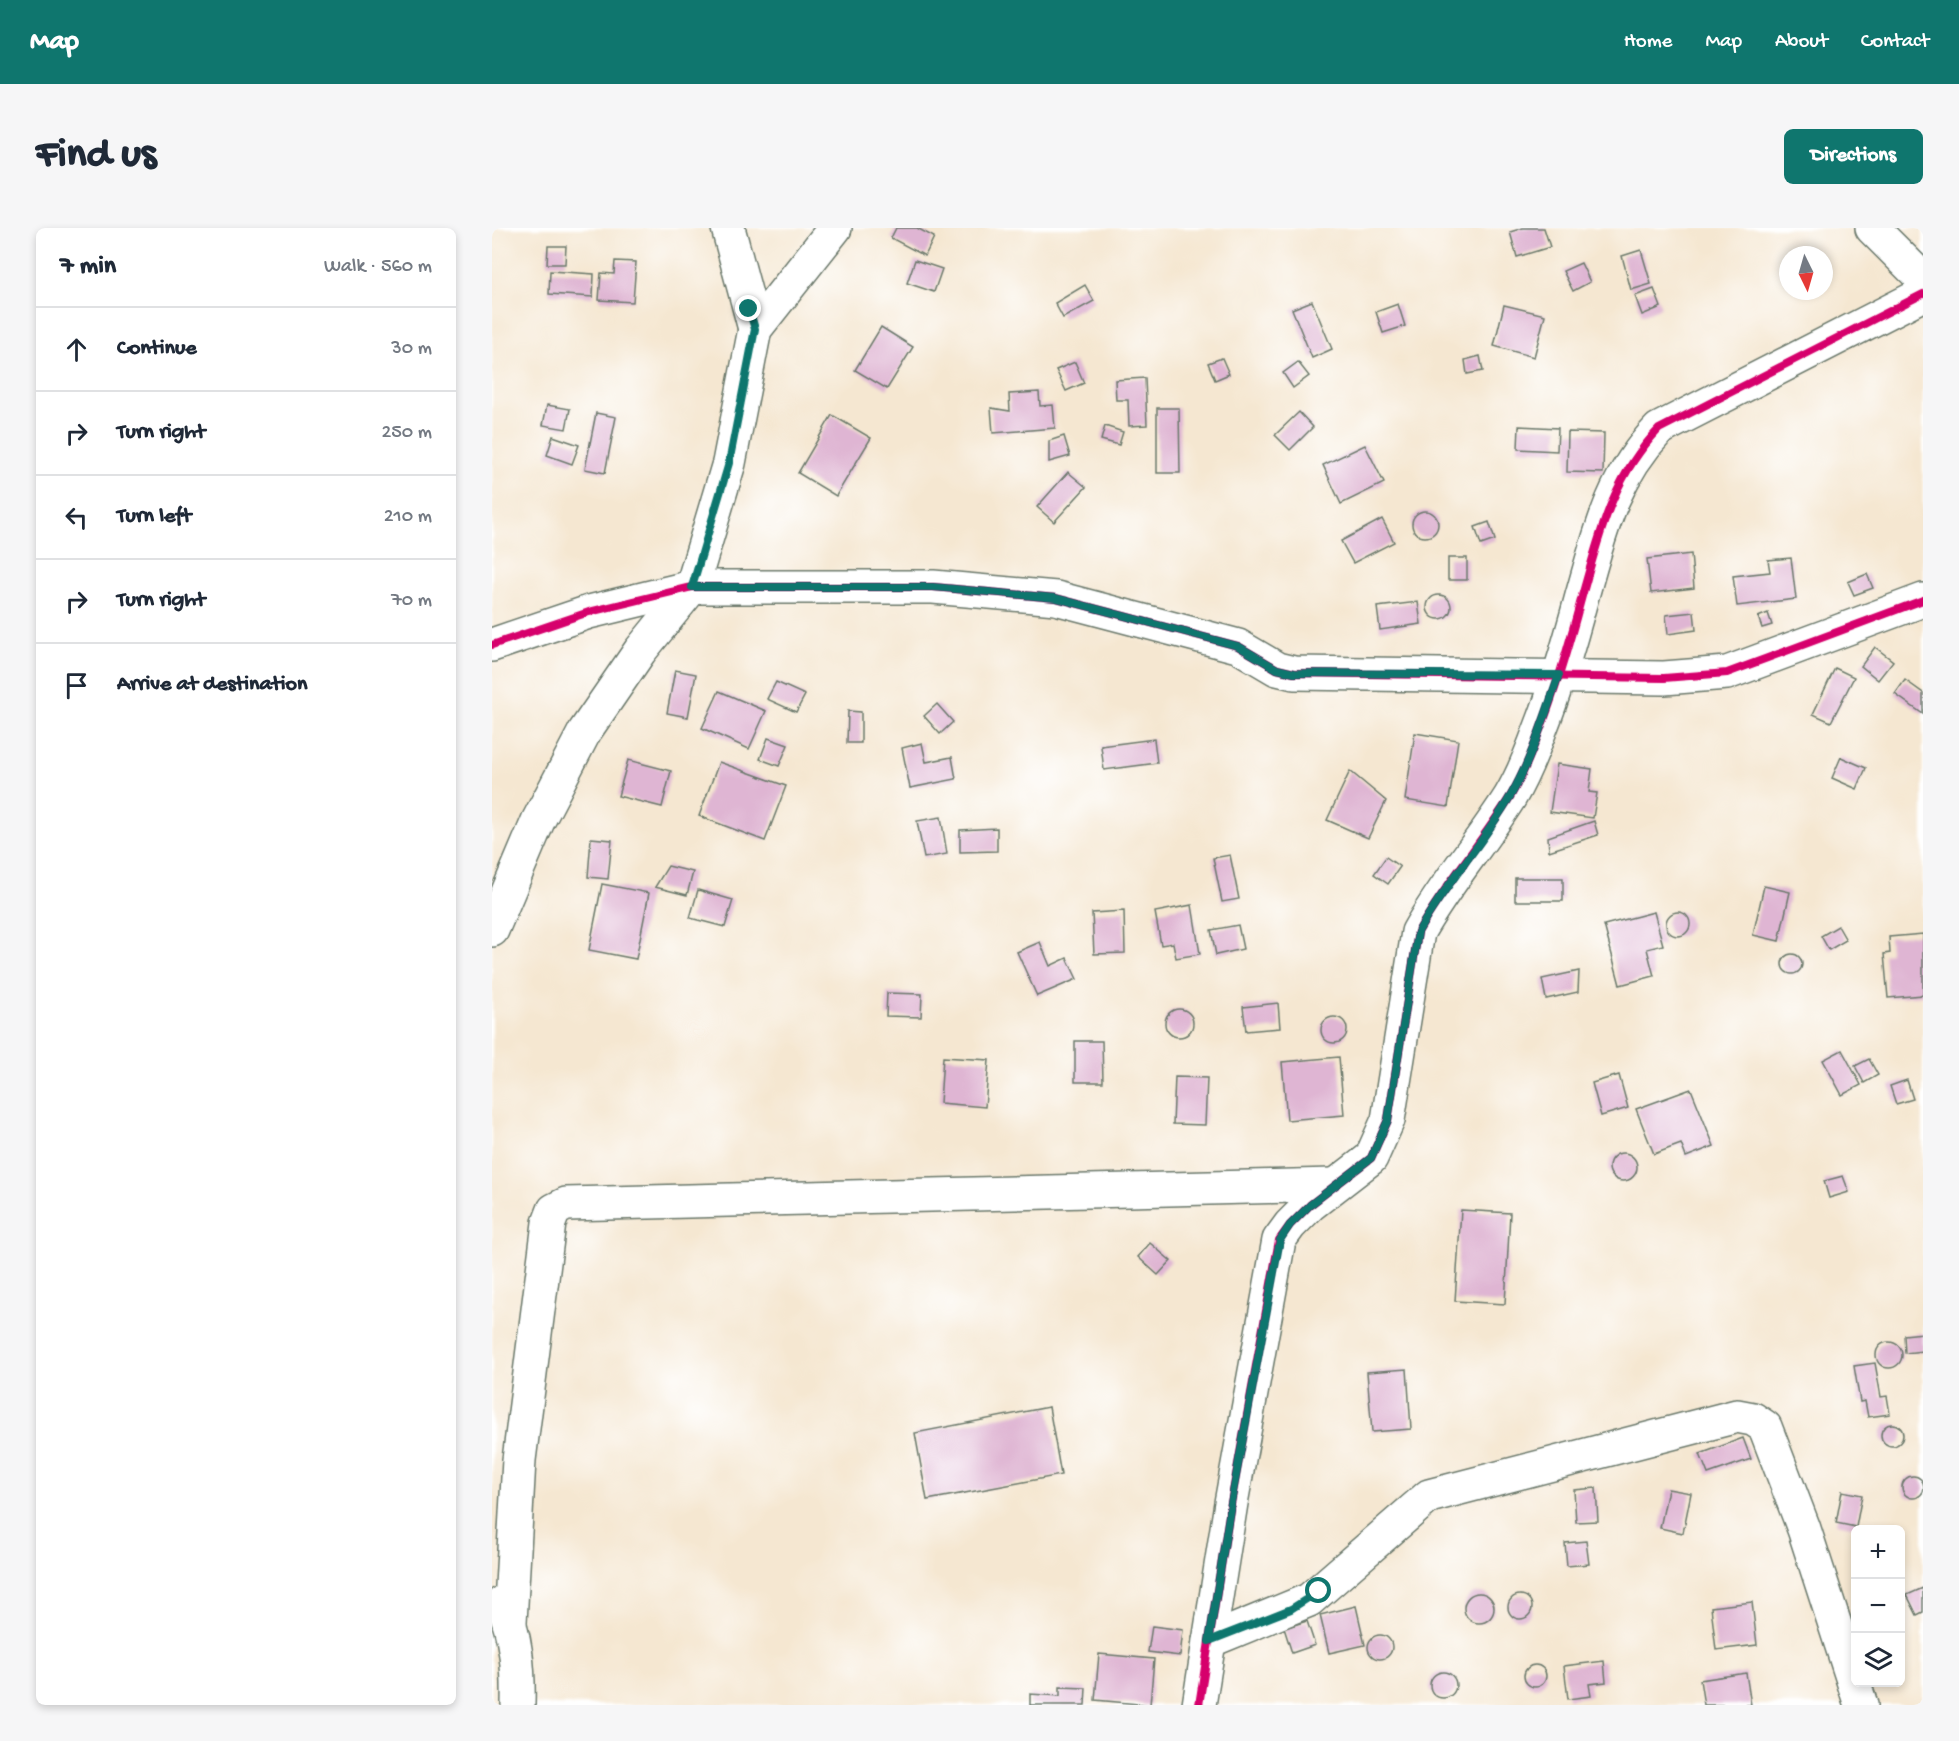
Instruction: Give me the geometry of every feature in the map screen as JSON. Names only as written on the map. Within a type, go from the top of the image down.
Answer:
[{"type":"street","points":[[492,930],[538,821],[585,731],[640,651],[692,587],[729,463],[755,329],[728,228]]},
{"type":"street","points":[[755,329],[835,228]]},
{"type":"street","points":[[1872,228],[1923,279]]},
{"type":"street","points":[[1199,1705],[1231,1503],[1280,1240],[1290,1225],[1335,1185],[1371,1158],[1388,1120],[1418,932],[1433,906],[1511,795],[1540,731],[1559,675],[1604,519],[1622,476],[1640,449],[1659,429],[1923,294]]},
{"type":"street","points":[[492,645],[589,612],[692,587],[933,587],[1056,598],[1238,646],[1277,669],[1294,673],[1664,678],[1726,673],[1923,600]]},
{"type":"street","points":[[510,1622],[519,1460],[549,1224],[554,1210],[566,1204],[1335,1185]]},
{"type":"street","points":[[1209,1641],[1309,1600],[1430,1496],[1737,1416],[1753,1419],[1765,1427],[1804,1529],[1861,1705]]},
{"type":"street","points":[[492,1579],[510,1622],[516,1651],[518,1705]]},
{"type":"building","points":[[896,228],[917,228],[934,237],[925,256],[891,238]]},
{"type":"building","points":[[1523,228],[1544,228],[1550,247],[1517,257],[1510,232]]},
{"type":"building","points":[[548,246],[566,246],[565,264],[547,264]]},
{"type":"building","points":[[1641,250],[1651,284],[1631,290],[1622,256]]},
{"type":"building","points":[[915,260],[942,269],[934,292],[907,283]]},
{"type":"building","points":[[615,261],[636,262],[633,302],[599,300],[601,273],[614,274]]},
{"type":"building","points":[[1581,263],[1590,282],[1573,291],[1563,271]]},
{"type":"building","points":[[550,271],[594,274],[593,297],[549,294]]},
{"type":"building","points":[[1085,285],[1094,301],[1063,318],[1055,303]]},
{"type":"building","points":[[1654,289],[1661,307],[1642,315],[1635,296]]},
{"type":"building","points":[[1312,301],[1332,349],[1312,358],[1292,309]]},
{"type":"building","points":[[1398,304],[1405,326],[1383,333],[1376,312]]},
{"type":"building","points":[[1504,305],[1545,315],[1534,357],[1494,346]]},
{"type":"building","points":[[881,327],[913,347],[887,389],[855,370]]},
{"type":"building","points":[[1480,356],[1483,371],[1467,374],[1465,360]]},
{"type":"building","points":[[1222,358],[1229,374],[1215,380],[1208,363]]},
{"type":"building","points":[[1075,362],[1084,383],[1066,391],[1056,370]]},
{"type":"building","points":[[1298,362],[1309,376],[1293,388],[1283,373]]},
{"type":"building","points":[[1145,378],[1147,425],[1129,426],[1128,400],[1116,400],[1115,380]]},
{"type":"building","points":[[1039,392],[1040,406],[1053,405],[1055,428],[993,433],[991,408],[1010,411],[1009,394]]},
{"type":"building","points":[[547,405],[570,409],[566,429],[543,425]]},
{"type":"building","points":[[1157,408],[1179,408],[1180,473],[1157,473]]},
{"type":"building","points":[[1299,412],[1313,427],[1290,450],[1275,435]]},
{"type":"building","points":[[596,413],[616,417],[605,473],[585,469]]},
{"type":"building","points":[[832,415],[871,438],[836,496],[798,473]]},
{"type":"building","points":[[1105,426],[1123,432],[1119,445],[1101,440]]},
{"type":"building","points":[[1519,426],[1558,428],[1557,451],[1518,449]]},
{"type":"building","points":[[1568,432],[1604,433],[1603,473],[1567,472]]},
{"type":"building","points":[[553,436],[579,445],[572,464],[547,455]]},
{"type":"building","points":[[1064,436],[1070,456],[1049,462],[1049,441]]},
{"type":"building","points":[[1365,445],[1384,483],[1341,504],[1323,465]]},
{"type":"building","points":[[1068,472],[1086,487],[1054,522],[1037,507]]},
{"type":"building","points":[[1425,511],[1434,515],[1438,524],[1434,533],[1425,537],[1416,533],[1412,524],[1416,515]]},
{"type":"building","points":[[1382,519],[1394,542],[1353,563],[1341,541]]},
{"type":"building","points":[[1489,522],[1495,540],[1481,545],[1475,527]]},
{"type":"building","points":[[1691,554],[1694,588],[1651,593],[1647,559]]},
{"type":"building","points":[[1448,558],[1467,558],[1467,580],[1448,580]]},
{"type":"building","points":[[1791,558],[1796,599],[1737,606],[1733,576],[1770,572],[1768,560]]},
{"type":"building","points":[[1867,574],[1873,588],[1854,595],[1848,582]]},
{"type":"building","points":[[1439,595],[1447,599],[1451,607],[1447,615],[1439,619],[1431,615],[1427,607],[1431,599]]},
{"type":"building","points":[[1418,602],[1421,624],[1380,630],[1377,607]]},
{"type":"building","points":[[1694,612],[1696,630],[1668,634],[1666,615]]},
{"type":"building","points":[[1768,613],[1772,625],[1762,628],[1758,617]]},
{"type":"building","points":[[1875,647],[1893,661],[1878,680],[1861,666]]},
{"type":"building","points":[[1835,668],[1854,677],[1831,722],[1813,714]]},
{"type":"building","points":[[675,670],[696,674],[688,717],[667,713]]},
{"type":"building","points":[[1905,680],[1923,693],[1923,714],[1895,694]]},
{"type":"building","points":[[776,682],[805,695],[796,712],[767,699]]},
{"type":"building","points":[[719,691],[766,711],[749,749],[702,728]]},
{"type":"building","points":[[937,704],[953,722],[940,734],[924,716]]},
{"type":"building","points":[[848,711],[861,712],[861,743],[847,743]]},
{"type":"building","points":[[1415,733],[1458,740],[1448,807],[1405,800]]},
{"type":"building","points":[[768,738],[788,745],[779,766],[760,759]]},
{"type":"building","points":[[1154,739],[1157,763],[1104,770],[1101,746]]},
{"type":"building","points":[[922,743],[926,762],[952,757],[956,779],[910,788],[902,748]]},
{"type":"building","points":[[1841,757],[1866,768],[1857,789],[1832,778]]},
{"type":"building","points":[[628,760],[671,771],[662,807],[618,796]]},
{"type":"building","points":[[719,762],[786,786],[765,841],[699,816]]},
{"type":"building","points":[[1557,764],[1592,769],[1589,792],[1597,793],[1593,818],[1550,812]]},
{"type":"building","points":[[1350,771],[1386,801],[1368,838],[1327,820]]},
{"type":"building","points":[[941,817],[947,854],[924,858],[917,821]]},
{"type":"building","points":[[1594,821],[1598,835],[1549,851],[1548,837]]},
{"type":"building","points":[[997,828],[997,851],[960,852],[960,830]]},
{"type":"building","points":[[591,838],[612,840],[608,879],[588,877]]},
{"type":"building","points":[[1230,855],[1239,899],[1222,902],[1213,858]]},
{"type":"building","points":[[1386,857],[1400,867],[1388,884],[1374,874]]},
{"type":"building","points":[[668,866],[693,872],[687,895],[655,887]]},
{"type":"building","points":[[1515,878],[1563,878],[1563,901],[1515,901]]},
{"type":"building","points":[[602,884],[649,893],[636,959],[589,950]]},
{"type":"building","points":[[1764,886],[1790,892],[1779,941],[1753,935]]},
{"type":"building","points":[[698,890],[733,900],[725,927],[690,918]]},
{"type":"building","points":[[1192,905],[1200,954],[1176,958],[1173,943],[1161,945],[1155,912]]},
{"type":"building","points":[[1124,911],[1125,953],[1094,954],[1092,913]]},
{"type":"building","points":[[1654,912],[1663,945],[1647,949],[1654,976],[1620,985],[1604,925]]},
{"type":"building","points":[[1678,912],[1686,916],[1690,924],[1686,932],[1678,936],[1670,932],[1666,924],[1670,916]]},
{"type":"building","points":[[1238,925],[1243,949],[1216,955],[1211,930]]},
{"type":"building","points":[[1838,926],[1846,940],[1829,950],[1821,936]]},
{"type":"building","points":[[1923,934],[1923,995],[1888,998],[1884,954],[1890,953],[1889,937]]},
{"type":"building","points":[[1040,942],[1050,966],[1067,958],[1077,979],[1037,996],[1017,952]]},
{"type":"building","points":[[1788,954],[1796,954],[1802,960],[1802,968],[1796,974],[1788,974],[1782,968],[1782,960]]},
{"type":"building","points":[[1579,971],[1578,992],[1546,999],[1542,979]]},
{"type":"building","points":[[887,993],[922,994],[921,1017],[886,1016]]},
{"type":"building","points":[[1278,1003],[1280,1028],[1246,1031],[1243,1007]]},
{"type":"building","points":[[1179,1009],[1189,1013],[1193,1023],[1189,1033],[1179,1037],[1169,1033],[1165,1023],[1169,1013]]},
{"type":"building","points":[[1334,1017],[1344,1020],[1347,1030],[1344,1040],[1334,1043],[1324,1040],[1321,1030],[1324,1020]]},
{"type":"building","points":[[1075,1041],[1102,1041],[1103,1082],[1075,1082]]},
{"type":"building","points":[[1842,1050],[1861,1085],[1842,1095],[1823,1060]]},
{"type":"building","points":[[943,1057],[989,1060],[985,1107],[940,1103]]},
{"type":"building","points":[[1339,1057],[1344,1115],[1287,1120],[1282,1062]]},
{"type":"building","points":[[1869,1059],[1878,1075],[1864,1083],[1855,1066]]},
{"type":"building","points":[[1619,1075],[1628,1108],[1601,1116],[1592,1083]]},
{"type":"building","points":[[1175,1077],[1207,1078],[1205,1125],[1173,1124]]},
{"type":"building","points":[[1907,1080],[1913,1099],[1896,1104],[1890,1086]]},
{"type":"building","points":[[1691,1089],[1714,1146],[1686,1157],[1681,1144],[1654,1154],[1636,1109]]},
{"type":"building","points":[[1623,1153],[1633,1157],[1637,1167],[1633,1177],[1623,1181],[1613,1177],[1609,1167],[1613,1157]]},
{"type":"building","points":[[1843,1176],[1849,1192],[1829,1198],[1824,1181]]},
{"type":"building","points":[[1461,1210],[1510,1213],[1505,1304],[1455,1301]]},
{"type":"building","points":[[1150,1243],[1171,1261],[1158,1275],[1138,1257]]},
{"type":"building","points":[[1923,1333],[1923,1351],[1905,1353],[1904,1335]]},
{"type":"building","points":[[1889,1342],[1898,1346],[1902,1355],[1898,1364],[1889,1368],[1880,1364],[1876,1355],[1880,1346]]},
{"type":"building","points":[[1875,1363],[1881,1397],[1887,1396],[1890,1414],[1868,1417],[1865,1401],[1860,1402],[1854,1366]]},
{"type":"building","points":[[1407,1369],[1411,1429],[1372,1432],[1367,1372]]},
{"type":"building","points":[[1049,1407],[1061,1475],[927,1500],[915,1433]]},
{"type":"building","points":[[1892,1424],[1900,1427],[1903,1435],[1900,1443],[1892,1446],[1884,1443],[1881,1435],[1884,1427]]},
{"type":"building","points":[[1743,1438],[1751,1459],[1708,1474],[1700,1454]]},
{"type":"building","points":[[1909,1476],[1917,1476],[1924,1483],[1924,1491],[1917,1498],[1909,1498],[1902,1491],[1902,1483]]},
{"type":"building","points":[[1596,1488],[1598,1521],[1576,1522],[1574,1490]]},
{"type":"building","points":[[1668,1489],[1691,1493],[1683,1533],[1660,1528]]},
{"type":"building","points":[[1842,1491],[1862,1495],[1856,1525],[1836,1523]]},
{"type":"building","points":[[1586,1541],[1589,1564],[1567,1566],[1565,1543]]},
{"type":"building","points":[[1923,1588],[1923,1612],[1917,1615],[1907,1595]]},
{"type":"building","points":[[1479,1593],[1485,1594],[1493,1602],[1493,1614],[1485,1622],[1479,1623],[1473,1622],[1465,1614],[1464,1608],[1465,1602],[1473,1594]]},
{"type":"building","points":[[1520,1595],[1529,1598],[1532,1607],[1529,1616],[1520,1619],[1511,1616],[1508,1607],[1511,1598]]},
{"type":"building","points":[[1752,1602],[1757,1645],[1716,1650],[1711,1607]]},
{"type":"building","points":[[1356,1606],[1365,1645],[1329,1653],[1320,1615]]},
{"type":"building","points":[[1307,1621],[1315,1645],[1292,1653],[1284,1628]]},
{"type":"building","points":[[1152,1626],[1183,1630],[1180,1656],[1148,1652]]},
{"type":"building","points":[[1380,1635],[1389,1638],[1392,1647],[1389,1656],[1380,1659],[1371,1656],[1368,1647],[1371,1638]]},
{"type":"building","points":[[1099,1654],[1154,1659],[1150,1705],[1095,1700]]},
{"type":"building","points":[[1604,1661],[1606,1682],[1589,1684],[1591,1696],[1568,1699],[1564,1666]]},
{"type":"building","points":[[1535,1665],[1543,1668],[1546,1676],[1543,1684],[1535,1687],[1527,1684],[1524,1676],[1527,1668]]},
{"type":"building","points":[[1443,1672],[1452,1676],[1456,1685],[1452,1694],[1443,1698],[1434,1694],[1430,1685],[1434,1676]]},
{"type":"building","points":[[1746,1673],[1751,1705],[1704,1705],[1700,1680]]},
{"type":"building","points":[[1060,1687],[1086,1688],[1085,1705],[1030,1705],[1030,1694],[1060,1696]]},
{"type":"cycle path","points":[[1199,1705],[1231,1503],[1279,1240],[1310,1205],[1371,1158],[1388,1120],[1418,932],[1499,814],[1523,773],[1552,697],[1602,528],[1619,487],[1643,448],[1659,429],[1923,294]]},
{"type":"cycle path","points":[[492,645],[589,612],[692,587],[933,587],[1056,598],[1238,646],[1277,669],[1294,673],[1664,678],[1727,673],[1923,600]]},
{"type":"route","points":[[749,309],[755,329],[729,463],[692,587],[933,587],[1056,598],[1238,646],[1277,669],[1294,673],[1559,675],[1540,731],[1511,795],[1433,906],[1418,932],[1388,1120],[1381,1140],[1371,1158],[1310,1205],[1290,1225],[1280,1240],[1231,1503],[1209,1641],[1291,1609],[1309,1600],[1319,1591]]}]
